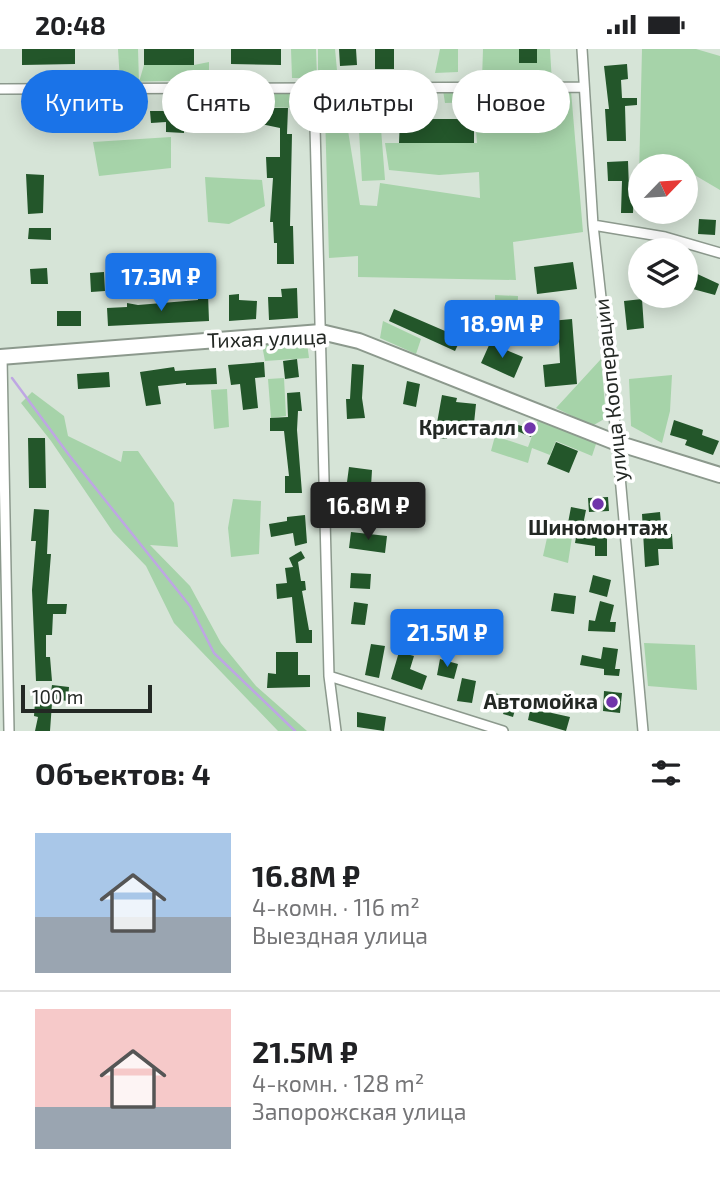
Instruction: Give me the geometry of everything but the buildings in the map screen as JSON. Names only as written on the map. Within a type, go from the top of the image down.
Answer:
[{"type":"main road","name":"Тихая улица","points":[[1,357],[321,332],[359,341],[617,443],[720,475]]},
{"type":"street","name":"улица Кооперации","points":[[582,49],[593,225],[617,443],[643,731]]},
{"type":"street","points":[[0,89],[289,87]]},
{"type":"street","points":[[438,87],[583,87]]},
{"type":"street","points":[[315,133],[329,676],[336,731]]},
{"type":"street","points":[[593,225],[665,237],[720,253]]},
{"type":"street","points":[[1,357],[9,731]]},
{"type":"street","points":[[329,676],[503,731]]},
{"type":"green space","points":[[118,49],[138,49],[139,70],[119,70]]},
{"type":"green space","points":[[291,49],[316,49],[317,70],[292,70]]},
{"type":"green space","points":[[318,49],[335,49],[337,70],[318,70]]},
{"type":"green space","points":[[440,49],[458,49],[458,70],[438,73],[436,70]]},
{"type":"green space","points":[[483,49],[550,49],[551,70],[482,70]]},
{"type":"green space","points":[[642,49],[696,49],[720,56],[720,190],[698,177],[698,154],[640,154]]},
{"type":"green space","points":[[209,62],[209,70],[162,70],[162,81],[148,82],[148,70],[143,70],[144,65],[194,65]]},
{"type":"green space","points":[[275,89],[289,89],[289,108],[275,107]]},
{"type":"green space","points":[[443,90],[452,90],[452,103],[445,103]]},
{"type":"green space","points":[[571,91],[583,232],[513,242],[516,280],[358,277],[358,256],[329,258],[326,133],[348,133],[360,205],[377,206],[380,183],[480,198],[479,172],[439,175],[389,170],[385,143],[477,143],[476,133],[570,133]]},
{"type":"green space","points":[[359,133],[381,133],[385,180],[362,181]]},
{"type":"green space","points":[[171,137],[171,168],[99,176],[93,142]]},
{"type":"green space","points":[[205,177],[262,180],[265,206],[229,224],[208,222]]},
{"type":"green space","points":[[146,257],[144,289],[118,296],[108,278],[108,259]]},
{"type":"green space","points":[[495,295],[518,296],[517,324],[495,324]]},
{"type":"green space","points":[[383,321],[421,339],[416,354],[380,338]]},
{"type":"green space","points":[[307,343],[309,358],[265,361],[262,345]]},
{"type":"green space","points":[[601,359],[606,418],[592,426],[556,408]]},
{"type":"green space","points":[[672,375],[670,411],[662,443],[631,426],[629,379]]},
{"type":"green space","points":[[284,378],[286,416],[271,418],[268,379]]},
{"type":"green space","points":[[227,389],[229,427],[214,429],[211,390]]},
{"type":"green space","points":[[32,392],[64,416],[68,436],[121,462],[123,451],[138,451],[174,503],[178,547],[150,545],[190,586],[221,643],[256,686],[307,731],[278,731],[174,623],[146,566],[113,532],[51,441],[21,403]]},
{"type":"green space","points":[[538,420],[597,441],[592,456],[556,441],[550,455],[532,448],[528,463],[491,451],[495,436],[528,447]]},
{"type":"green space","points":[[233,499],[261,501],[259,554],[231,557],[228,528]]},
{"type":"green space","points":[[549,529],[572,537],[568,563],[543,556]]},
{"type":"green space","points":[[644,643],[695,645],[697,690],[648,686]]},
{"type":"waterway","points":[[12,378],[69,455],[190,606],[214,653],[295,731]]},
{"type":"place","name":"Кристалл","points":[[530,428]]},
{"type":"place","name":"Шиномонтаж","points":[[598,504]]},
{"type":"place","name":"Автомойка","points":[[612,702]]}]
